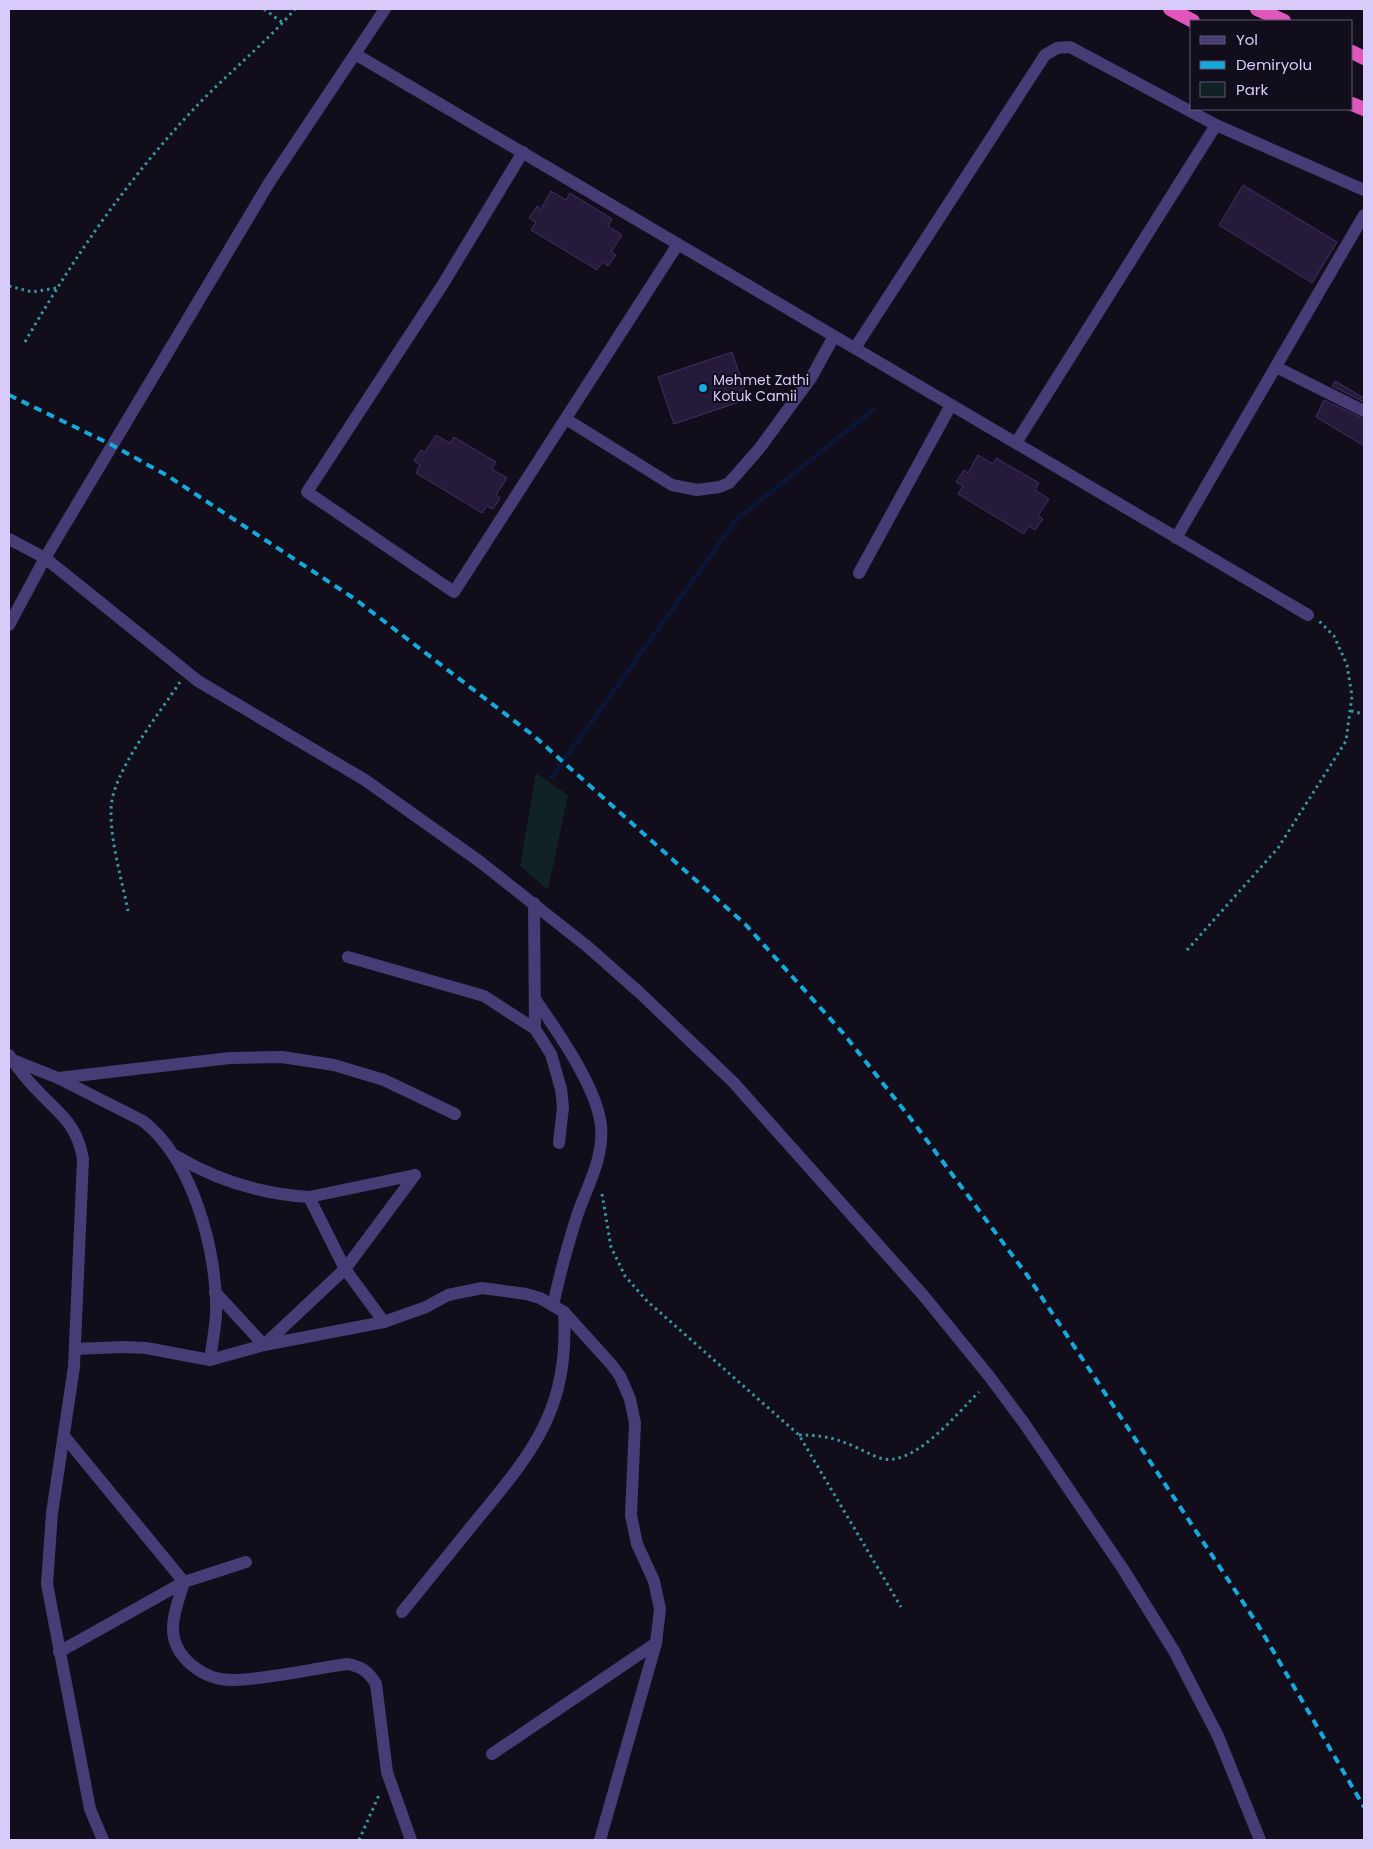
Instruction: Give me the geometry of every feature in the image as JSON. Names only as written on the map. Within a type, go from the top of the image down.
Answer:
[{"type":"highway","points":[[1170,9],[1191,20]]},
{"type":"highway","points":[[1257,9],[1282,20]]},
{"type":"street","points":[[9,625],[45,558],[269,183],[385,9]]},
{"type":"street","points":[[854,348],[1045,55],[1050,51],[1070,47],[1216,126],[1364,190]]},
{"type":"street","points":[[355,54],[1308,615]]},
{"type":"street","points":[[1016,443],[1216,126]]},
{"type":"street","points":[[522,152],[443,284],[307,492],[454,592],[678,244]]},
{"type":"street","points":[[1176,538],[1364,215]]},
{"type":"street","points":[[566,419],[672,485],[697,490],[719,487],[729,483],[759,449],[811,378],[834,336]]},
{"type":"street","points":[[1276,367],[1364,411]]},
{"type":"street","points":[[859,573],[951,405]]},
{"type":"street","points":[[9,540],[45,558],[198,681],[365,780],[534,903],[640,993],[734,1083],[923,1295],[989,1376],[1123,1569],[1174,1650],[1218,1736],[1260,1840]]},
{"type":"street","points":[[534,903],[535,1028]]},
{"type":"street","points":[[348,957],[484,996],[535,1028],[551,1054],[562,1089],[563,1107],[559,1142]]},
{"type":"street","points":[[535,999],[582,1076],[596,1106],[601,1127],[598,1160],[571,1235],[553,1305]]},
{"type":"street","points":[[10,1057],[58,1078],[143,1121],[161,1136],[175,1156],[195,1202],[205,1235],[215,1292],[216,1315],[210,1360]]},
{"type":"street","points":[[10,1057],[37,1090],[70,1122],[81,1146],[83,1159],[75,1348],[52,1513],[47,1584],[90,1809],[103,1840]]},
{"type":"street","points":[[58,1078],[230,1058],[282,1057],[334,1066],[375,1078],[408,1090],[455,1114]]},
{"type":"street","points":[[175,1156],[231,1183],[270,1193],[309,1197],[415,1175],[345,1269],[264,1345]]},
{"type":"street","points":[[309,1197],[345,1269],[384,1322]]},
{"type":"street","points":[[75,1348],[146,1348],[210,1360],[264,1345],[384,1322],[426,1307],[448,1295],[471,1289],[497,1289],[526,1294],[553,1305],[564,1312],[611,1364],[620,1376],[630,1399],[635,1429],[631,1515],[638,1544],[652,1575],[658,1595],[660,1620],[656,1643],[600,1840]]},
{"type":"street","points":[[215,1292],[264,1345]]},
{"type":"street","points":[[402,1612],[512,1478],[539,1438],[554,1402],[561,1376],[564,1348],[564,1312]]},
{"type":"street","points":[[64,1436],[184,1582]]},
{"type":"street","points":[[59,1652],[184,1582],[246,1562]]},
{"type":"street","points":[[184,1582],[173,1619],[173,1635],[178,1648],[189,1662],[209,1675],[232,1680],[347,1664],[366,1671],[376,1684],[387,1772],[411,1840]]},
{"type":"street","points":[[492,1754],[656,1643]]},
{"type":"path","points":[[264,9],[283,23]]},
{"type":"path","points":[[25,342],[56,288],[102,220],[160,147],[191,112],[283,23],[295,9]]},
{"type":"path","points":[[9,286],[32,292],[56,288]]},
{"type":"path","points":[[1187,950],[1278,848],[1346,741],[1352,712],[1350,681],[1339,643],[1327,627],[1308,615]]},
{"type":"path","points":[[128,911],[112,823],[113,795],[124,769],[187,672]]},
{"type":"path","points":[[1352,712],[1364,714]]},
{"type":"path","points":[[601,1190],[611,1248],[625,1276],[635,1289],[799,1435],[901,1608]]},
{"type":"path","points":[[799,1435],[831,1438],[855,1446],[878,1458],[900,1458],[916,1452],[979,1392]]},
{"type":"path","points":[[359,1840],[377,1801],[387,1772]]},
{"type":"green space","points":[[536,773],[568,795],[548,890],[520,866]]},
{"type":"building","points":[[1243,185],[1337,242],[1312,283],[1219,225]]},
{"type":"building","points":[[551,191],[566,200],[570,193],[612,219],[608,226],[622,235],[611,252],[616,255],[608,266],[602,262],[597,270],[531,230],[536,222],[529,218],[537,206],[541,209]]},
{"type":"building","name":"Mehmet Zathi Kotuk Camii","points":[[732,352],[748,399],[674,424],[658,377]]},
{"type":"building","points":[[1335,381],[1364,398],[1364,402],[1332,386]]},
{"type":"building","points":[[1324,400],[1364,419],[1364,446],[1316,417]]},
{"type":"building","points":[[436,435],[450,443],[454,437],[496,462],[492,469],[507,478],[496,495],[500,498],[493,509],[487,506],[482,513],[416,473],[420,465],[414,461],[421,450],[425,452]]},
{"type":"building","points":[[978,455],[993,464],[996,458],[1039,483],[1035,490],[1049,499],[1038,516],[1043,519],[1035,530],[1029,526],[1024,534],[958,494],[963,486],[956,482],[964,470],[968,473]]},
{"type":"waterway","points":[[552,777],[737,519],[874,409]]},
{"type":"railway","points":[[9,395],[112,445],[168,476],[355,599],[534,736],[745,924],[843,1033],[908,1115],[1027,1275],[1258,1625],[1364,1807]]},
{"type":"place","name":"Mehmet Zathi Kotuk Camii","points":[[703,388]]}]
